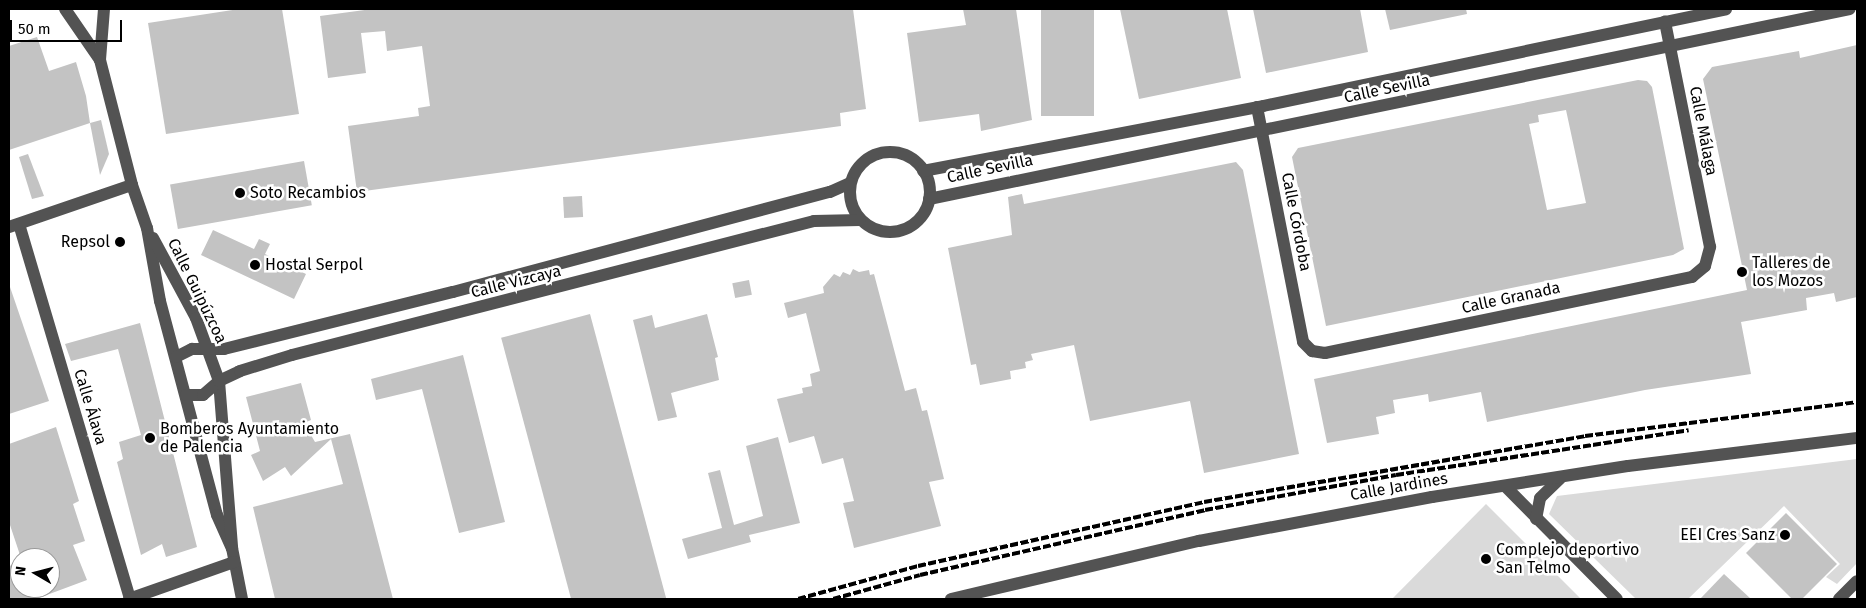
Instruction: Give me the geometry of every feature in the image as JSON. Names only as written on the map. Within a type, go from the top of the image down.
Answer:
[{"type":"street","name":"Calle Guipúzcoa","points":[[65,9],[100,60]]},
{"type":"street","name":"Calle Guipúzcoa","points":[[104,9],[100,60],[132,185],[147,228],[160,301],[216,515],[232,548]]},
{"type":"street","name":"Calle Sevilla","points":[[924,171],[1257,107],[1726,9]]},
{"type":"street","name":"Calle Sevilla","points":[[929,199],[1850,9]]},
{"type":"street","name":"Calle Málaga","points":[[1665,21],[1710,247]]},
{"type":"street","name":"Calle Córdoba","points":[[1257,107],[1303,342]]},
{"type":"street","points":[[886,152],[910,158],[924,171],[929,199],[921,218],[899,232],[878,231],[860,220],[851,204],[850,183],[863,162],[886,152]]},
{"type":"street","name":"Calle Vizcaya","points":[[176,357],[192,349],[224,349],[592,256],[830,192],[850,183]]},
{"type":"street","points":[[14,225],[132,185]]},
{"type":"street","name":"Calle Vizcaya","points":[[186,395],[203,395],[219,381],[292,355],[814,221],[860,220]]},
{"type":"street","name":"Calle Álava","points":[[14,225],[129,599]]},
{"type":"street","name":"Calle Guipúzcoa","points":[[147,228],[196,318],[219,381],[232,548],[242,599]]},
{"type":"street","name":"Calle Granada","points":[[1303,342],[1312,351],[1325,353],[1692,277],[1705,266],[1710,247]]},
{"type":"street","points":[[592,256],[592,279]]},
{"type":"street","name":"Calle Jardines","points":[[954,599],[1199,541],[1505,486],[1564,476],[1857,438]]},
{"type":"street","points":[[1536,519],[1540,498],[1547,488],[1564,476]]},
{"type":"street","points":[[1505,486],[1617,599]]},
{"type":"street","points":[[129,599],[234,562]]},
{"type":"street","points":[[1839,599],[1857,581]]},
{"type":"shaded area","points":[[1857,459],[1857,563],[1837,584],[1826,577],[1840,564],[1784,506],[1688,599],[1636,599],[1549,514],[1557,496]]},
{"type":"shaded area","name":"Complejo deportivo San Telmo","points":[[1486,504],[1581,599],[1392,599]]},
{"type":"building","points":[[239,9],[282,9],[299,114],[166,134],[148,23]]},
{"type":"building","points":[[372,9],[853,9],[866,109],[840,113],[841,126],[357,192],[348,126],[419,116],[418,108],[430,106],[422,46],[387,51],[385,31],[361,33],[366,73],[328,78],[320,16]]},
{"type":"building","points":[[963,9],[1016,9],[1032,120],[981,131],[979,114],[919,122],[907,33],[966,25]]},
{"type":"building","points":[[1041,9],[1094,9],[1094,116],[1041,116]]},
{"type":"building","points":[[1120,9],[1227,9],[1241,78],[1139,99]]},
{"type":"building","points":[[1253,9],[1360,9],[1368,52],[1266,73]]},
{"type":"building","points":[[1385,9],[1466,9],[1467,14],[1390,30]]},
{"type":"building","points":[[37,37],[49,71],[76,62],[86,96],[90,123],[9,150],[9,46]]},
{"type":"building","points":[[1857,45],[1857,297],[1836,302],[1834,293],[1806,298],[1807,310],[1741,322],[1751,374],[1645,390],[1487,422],[1481,392],[1429,402],[1428,394],[1393,400],[1395,413],[1376,417],[1379,434],[1327,443],[1314,379],[1747,290],[1703,79],[1712,67],[1799,51],[1800,58]]},
{"type":"building","points":[[1638,80],[1647,81],[1652,87],[1684,249],[1673,255],[1326,326],[1292,157],[1298,148]],"holes":[[[1566,110],[1586,203],[1547,210],[1529,124],[1539,122],[1538,115]]]},
{"type":"building","points":[[101,120],[109,154],[100,175],[90,123]]},
{"type":"building","points":[[28,154],[44,196],[32,199],[19,157]]},
{"type":"building","name":"Soto Recambios","points":[[304,161],[312,205],[178,229],[170,185]]},
{"type":"building","points":[[1236,162],[1243,170],[1299,454],[1204,473],[1190,401],[1090,421],[1074,345],[1031,354],[1033,360],[1025,362],[1026,368],[1010,371],[1011,379],[980,385],[976,364],[971,365],[948,248],[1012,235],[1008,197],[1022,194],[1024,204]]},
{"type":"building","points":[[582,196],[583,217],[564,218],[563,197]]},
{"type":"building","points":[[213,230],[254,249],[259,239],[270,244],[265,254],[306,274],[294,299],[201,255]]},
{"type":"building","points":[[853,269],[859,272],[869,270],[870,275],[874,274],[905,391],[916,388],[922,411],[927,410],[944,479],[929,482],[941,526],[854,548],[843,503],[854,501],[843,458],[822,464],[814,436],[789,443],[777,399],[803,393],[802,388],[812,386],[810,374],[820,371],[806,313],[788,318],[784,303],[824,293],[823,287],[834,274],[840,277],[843,272],[850,275]]},
{"type":"building","points":[[749,280],[752,295],[735,298],[732,283]]},
{"type":"building","points":[[9,288],[49,401],[9,414]]},
{"type":"building","points":[[590,314],[666,599],[571,599],[501,338]]},
{"type":"building","points":[[707,314],[718,357],[715,358],[719,380],[671,393],[677,417],[658,421],[633,320],[652,315],[655,328]]},
{"type":"building","name":"Bomberos Ayuntamiento de Palencia","points":[[140,323],[197,547],[166,557],[162,544],[141,555],[117,462],[123,459],[119,442],[141,435],[118,349],[71,361],[65,344]]},
{"type":"building","points":[[463,355],[505,522],[459,533],[422,389],[376,400],[371,379]]},
{"type":"building","points":[[301,383],[311,420],[304,423],[315,442],[350,434],[393,599],[275,599],[253,507],[343,484],[331,439],[291,476],[285,467],[263,481],[251,455],[260,451],[246,397]]},
{"type":"building","points":[[56,427],[79,501],[73,504],[85,541],[73,545],[87,580],[60,590],[60,548],[18,548],[9,522],[9,444]]},
{"type":"building","points":[[778,437],[800,523],[749,535],[751,542],[688,559],[682,539],[722,528],[708,473],[720,470],[734,525],[763,516],[746,446]]},
{"type":"building","name":"EEI Cres Sanz","points":[[1786,513],[1837,564],[1802,599],[1792,599],[1746,553]]},
{"type":"building","points":[[9,566],[10,598],[39,598],[9,599]]},
{"type":"building","points":[[1724,574],[1751,599],[1700,599]]},
{"type":"railway","points":[[798,599],[918,566],[1204,502],[1585,436],[1857,402]]},
{"type":"railway","points":[[833,599],[920,575],[1205,510],[1396,475],[1689,430]]},
{"type":"place","name":"Soto Recambios","points":[[240,193]]},
{"type":"place","name":"Repsol","points":[[120,242]]},
{"type":"place","name":"Hostal Serpol","points":[[255,265]]},
{"type":"place","name":"Talleres de los Mozos","points":[[1742,272]]},
{"type":"place","name":"Bomberos Ayuntamiento de Palencia","points":[[150,438]]},
{"type":"place","name":"EEI Cres Sanz","points":[[1785,535]]},
{"type":"place","name":"Complejo deportivo San Telmo","points":[[1486,559]]}]
